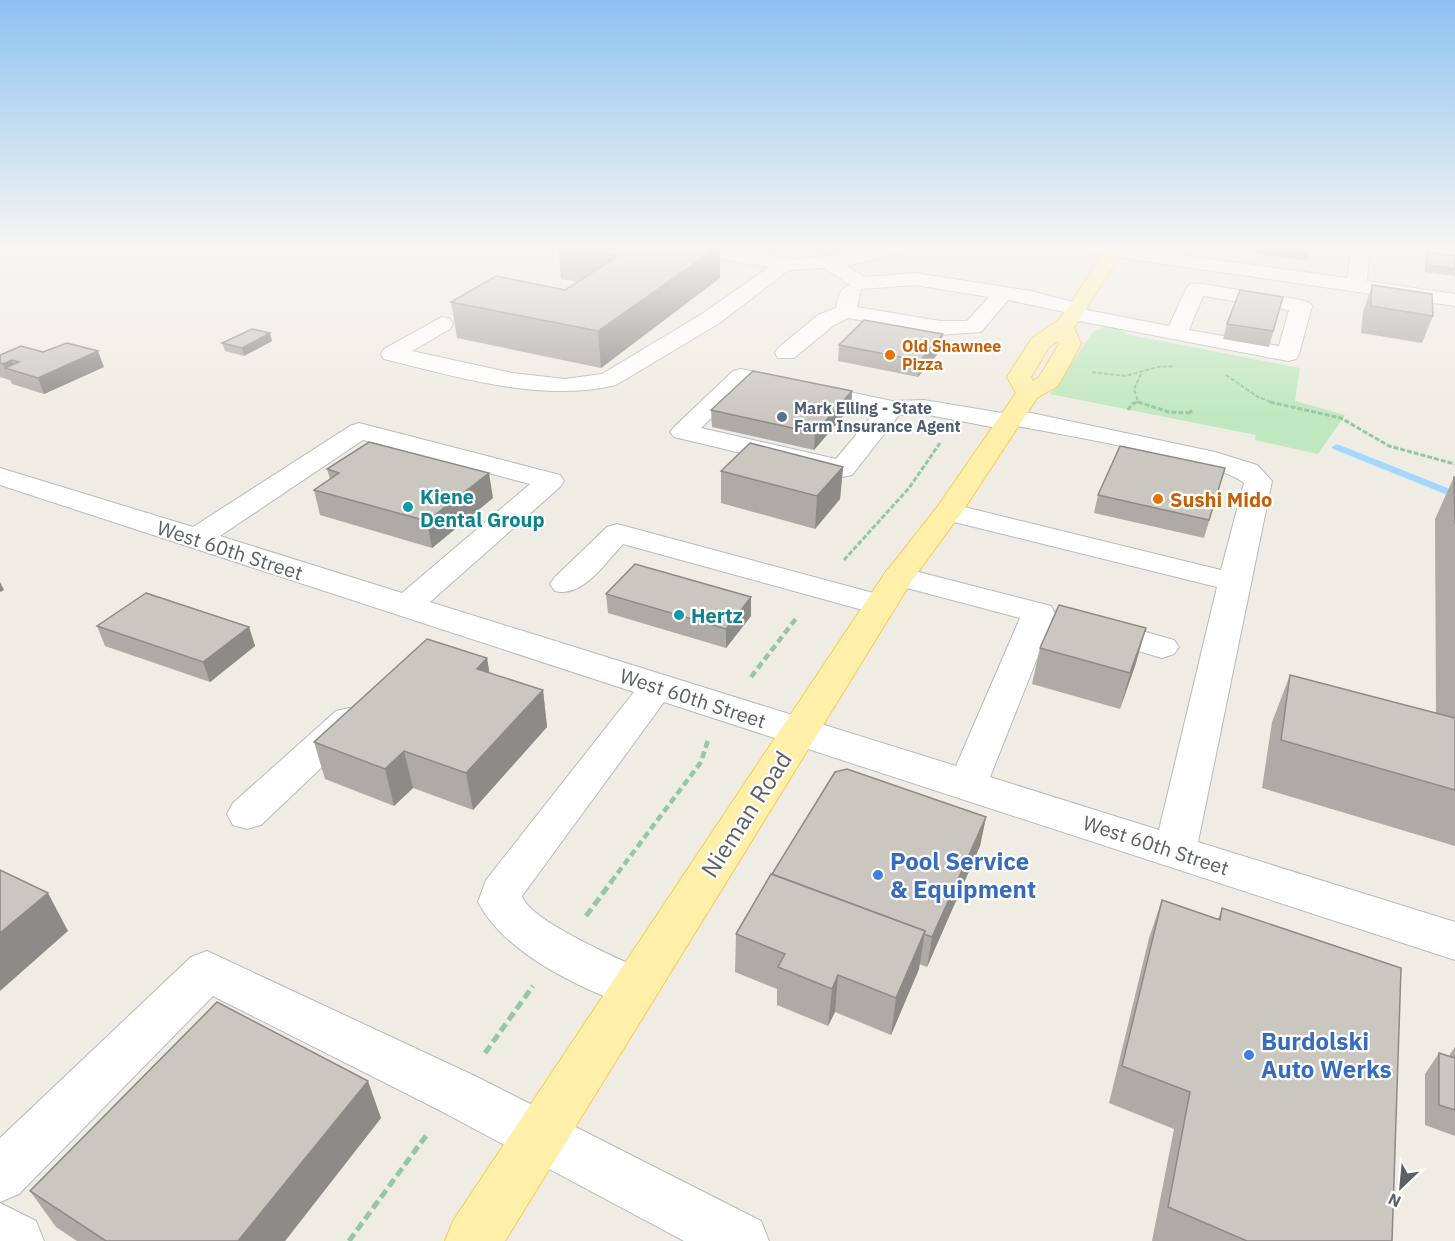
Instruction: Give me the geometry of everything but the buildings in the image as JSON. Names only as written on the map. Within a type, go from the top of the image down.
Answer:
[{"type":"main road","points":[[1071,317],[1079,304]]},
{"type":"main road","name":"Nieman Road","points":[[473,1241],[890,591],[948,512],[1016,411],[1048,382],[1070,344],[1071,317]]},
{"type":"street","points":[[442,324],[392,354],[512,380],[565,386],[608,380],[710,319],[731,304]]},
{"type":"street","points":[[846,311],[847,304]]},
{"type":"street","points":[[786,353],[826,320],[846,311],[940,328],[973,327],[993,304]]},
{"type":"street","points":[[1035,304],[1071,317],[1288,354],[1301,306],[1288,304]]},
{"type":"street","points":[[1176,334],[1189,304]]},
{"type":"street","points":[[892,408],[842,470],[683,432],[741,376],[892,408],[1016,411],[1206,458],[1247,471],[1258,481],[1174,851]]},
{"type":"street","points":[[195,538],[359,430],[550,481],[406,606]]},
{"type":"street","name":"West 60th Street","points":[[0,476],[1455,941]]},
{"type":"street","points":[[948,512],[1234,582]]},
{"type":"street","points":[[566,584],[617,533],[890,591],[1039,613],[1162,647]]},
{"type":"street","points":[[967,785],[1039,613]]},
{"type":"street","points":[[429,646],[455,622]]},
{"type":"street","points":[[635,988],[560,951],[512,918],[500,902],[501,892],[657,686]]},
{"type":"street","points":[[247,814],[377,694]]},
{"type":"street","points":[[0,1175],[207,970],[457,1093],[741,1241]]},
{"type":"street","points":[[0,1231],[16,1241]]},
{"type":"path","points":[[1089,371],[1125,376],[1141,374],[1158,367],[1185,366]]},
{"type":"path","points":[[1141,374],[1134,389],[1138,402],[1169,412],[1192,413],[1190,410]]},
{"type":"path","points":[[1225,374],[1258,397],[1276,404],[1341,418],[1389,446],[1455,464]]},
{"type":"path","points":[[349,1241],[700,762],[707,742]]},
{"type":"green space","points":[[1109,325],[1120,327],[1125,334],[1300,368],[1295,401],[1345,415],[1318,454],[1255,440],[1256,435],[1050,394],[1093,332]]},
{"type":"waterway","points":[[1337,447],[1455,495]]},
{"type":"place","name":"Old Shawnee Pizza","points":[[890,355]]},
{"type":"place","name":"Mark Elling - State Farm Insurance Agent","points":[[782,417]]},
{"type":"place","name":"Sushi Mido","points":[[1158,499]]},
{"type":"place","name":"Kiene Dental Group","points":[[408,507]]},
{"type":"place","name":"Hertz","points":[[679,615]]},
{"type":"place","name":"Pool Service & Equipment","points":[[878,875]]},
{"type":"place","name":"Burdolski Auto Werks","points":[[1249,1055]]}]
